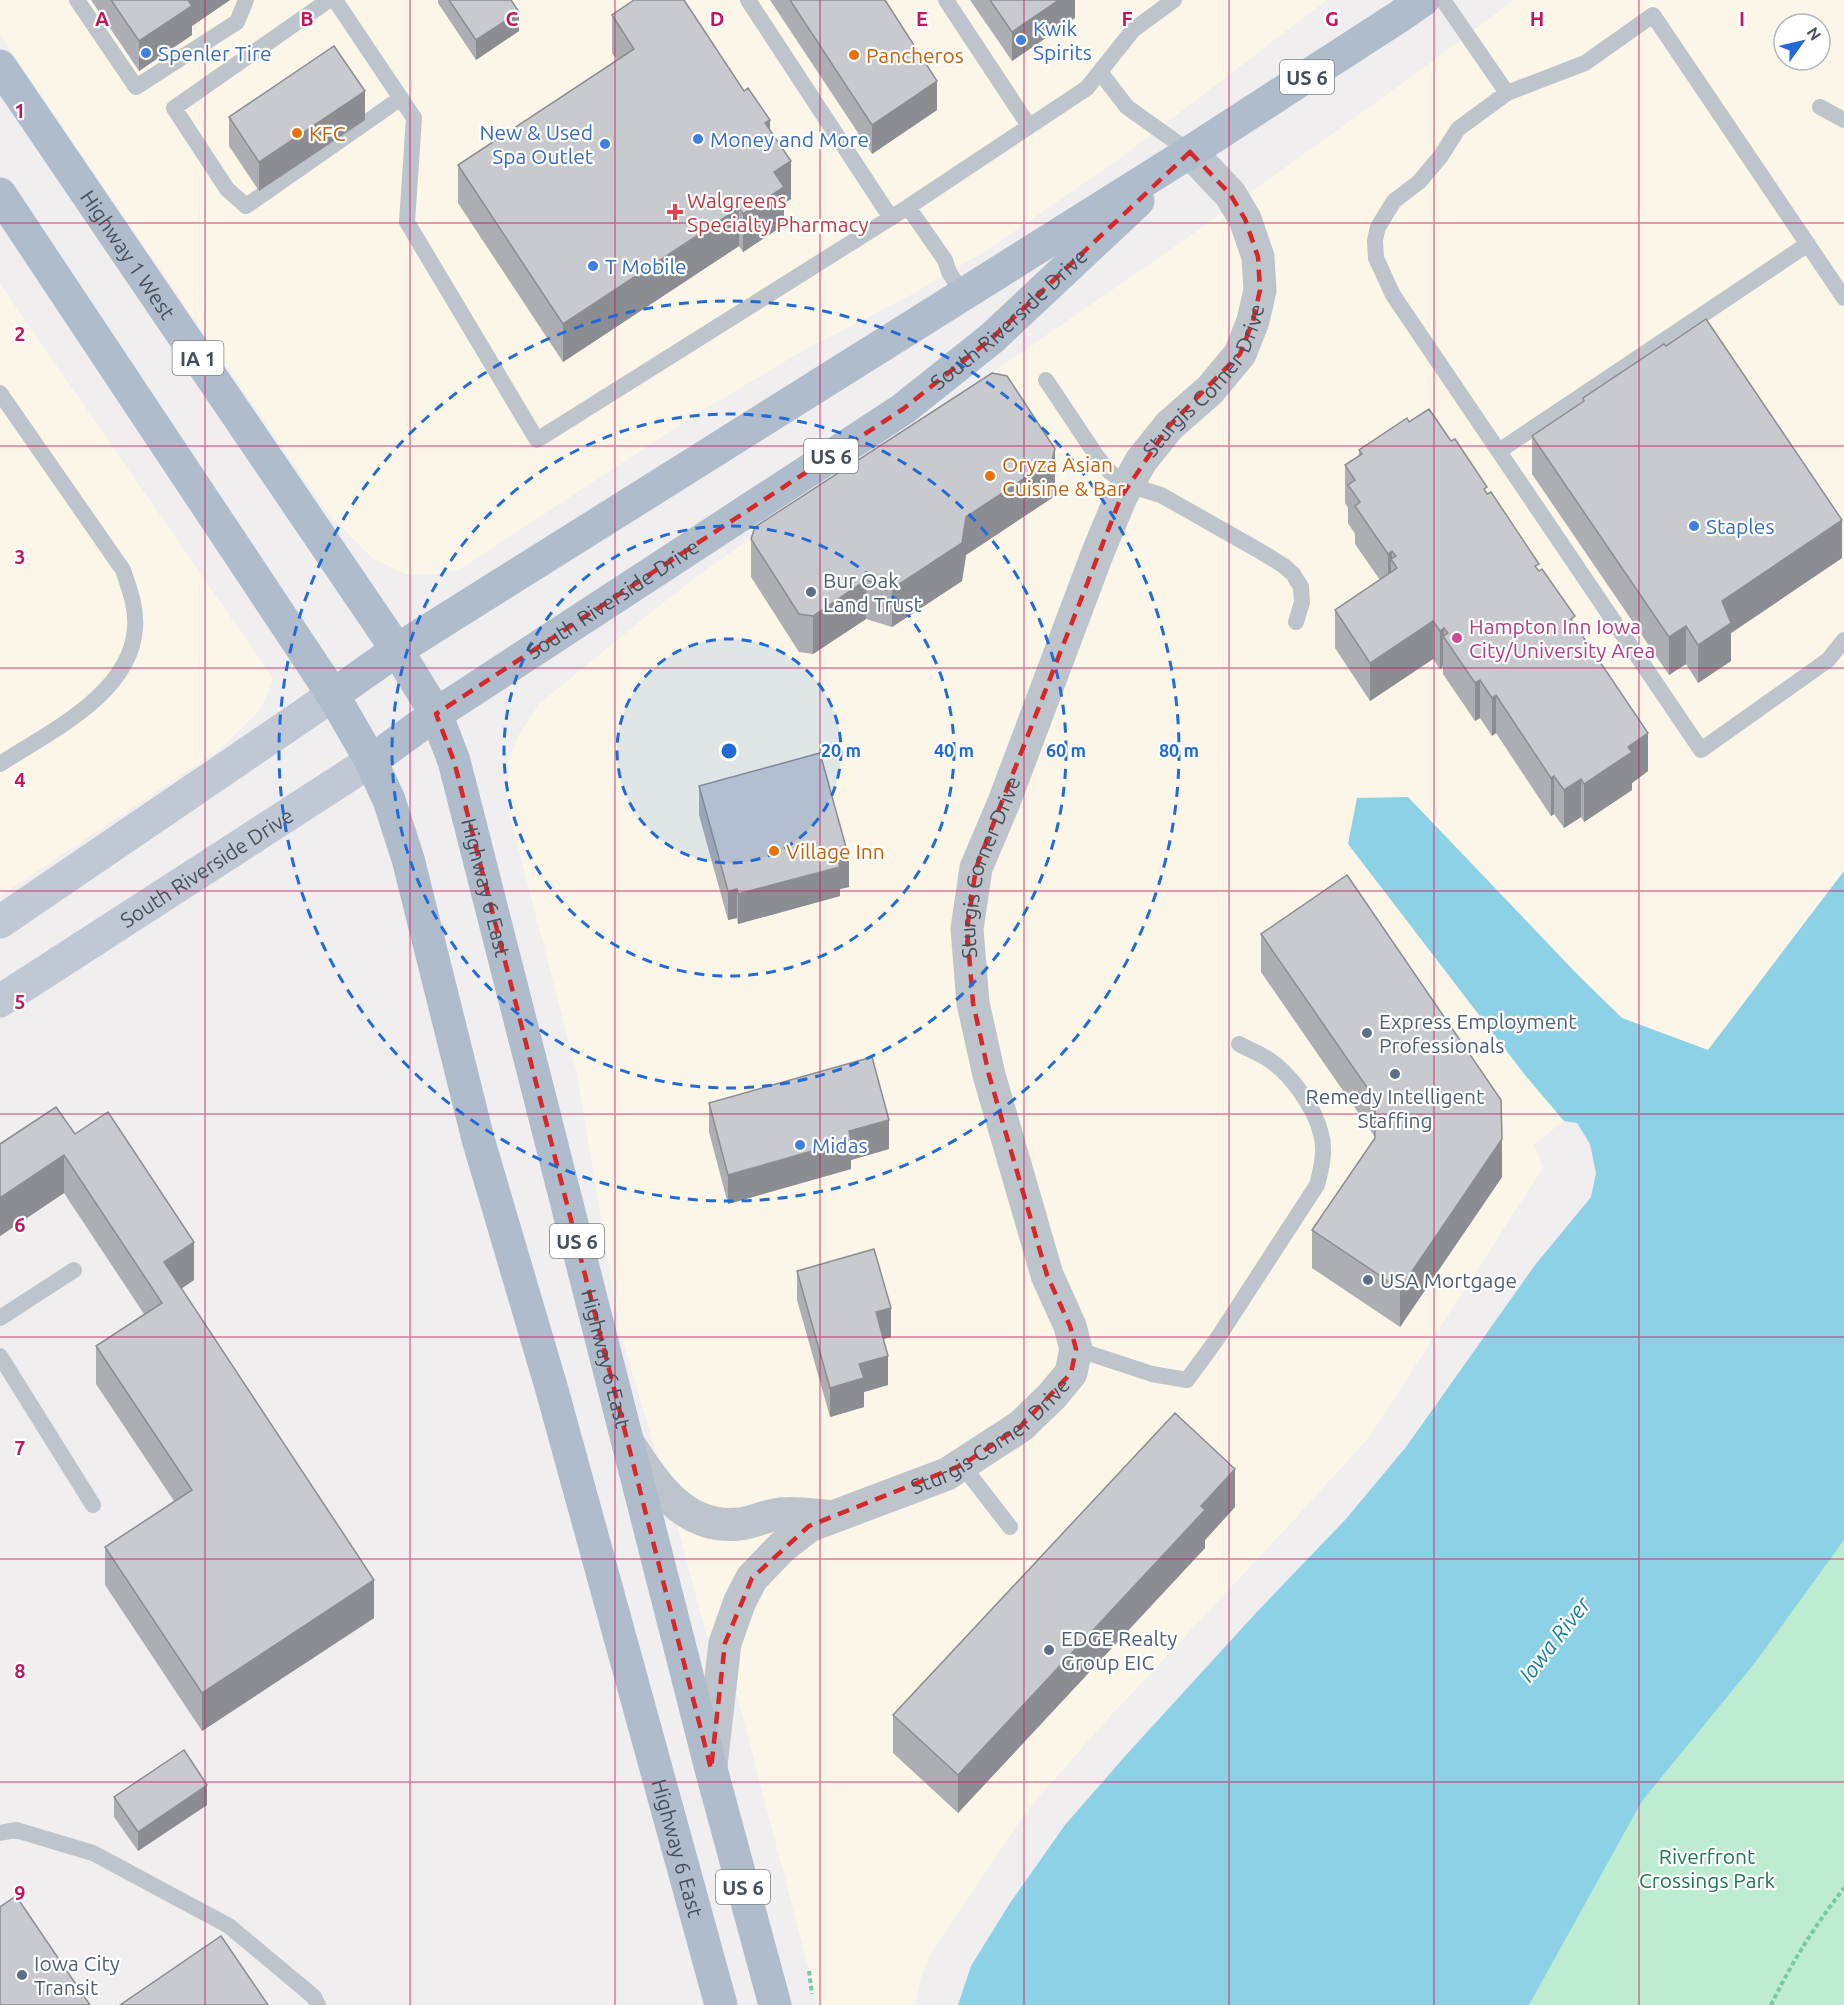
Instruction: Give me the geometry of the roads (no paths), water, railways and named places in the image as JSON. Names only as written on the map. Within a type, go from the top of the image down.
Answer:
[{"type":"main road","name":"South Riverside Drive","points":[[0,922],[397,651],[1190,152],[1404,6]]},
{"type":"main road","name":"Highway 1 West","points":[[0,66],[397,651]]},
{"type":"main road","name":"South Riverside Drive","points":[[0,1001],[371,761],[436,714],[903,409],[992,338],[1190,152]]},
{"type":"main road","points":[[0,194],[333,694]]},
{"type":"main road","name":"Highway 6 East","points":[[397,651],[436,714],[454,761],[711,1769],[775,2005]]},
{"type":"main road","name":"Highway 6 East","points":[[333,694],[371,761],[389,800],[408,858],[478,1139],[552,1390],[721,2005]]},
{"type":"street","name":"Sturgis Corner Drive","points":[[711,1769],[725,1642],[740,1601],[752,1578],[782,1547],[809,1526],[947,1474],[962,1465],[1021,1426],[1052,1396],[1071,1373],[1076,1349],[1070,1326],[1047,1275],[989,1075],[973,1003],[967,929],[976,868],[1004,802],[1121,497],[1142,461],[1169,426],[1210,390],[1240,354],[1253,321],[1260,290],[1258,257],[1245,219],[1230,194],[1190,152]]},
{"type":"street","name":"Sturgis Corner Drive","points":[[626,1439],[665,1495],[690,1515],[716,1523],[738,1524],[780,1514],[831,1516]]},
{"type":"lane","points":[[77,0],[136,87],[237,22],[246,0]]},
{"type":"lane","points":[[329,0],[174,108],[227,189],[246,206],[401,98]]},
{"type":"lane","points":[[335,0],[414,118],[407,222],[537,440],[891,218],[1087,88],[1133,30],[1174,0]]},
{"type":"lane","points":[[748,0],[891,218]]},
{"type":"lane","points":[[946,0],[1029,126]]},
{"type":"lane","points":[[1443,0],[1507,93]]},
{"type":"lane","points":[[1844,298],[1653,15],[1585,63],[1507,93],[1458,129],[1441,156],[1419,182],[1394,201],[1378,227],[1375,240],[1376,258],[1393,295],[1701,750],[1828,660],[1844,640]]},
{"type":"lane","points":[[1100,72],[1126,107],[1190,152]]},
{"type":"lane","points":[[1820,107],[1844,120]]},
{"type":"lane","points":[[908,207],[945,260],[949,272],[963,294]]},
{"type":"lane","points":[[1499,451],[1808,244]]},
{"type":"lane","points":[[1046,380],[1098,458],[1110,472],[1128,485],[1161,495],[1284,566],[1293,574],[1301,587],[1302,603],[1296,622]]},
{"type":"lane","points":[[0,393],[123,570],[132,597],[135,628],[128,657],[113,683],[91,705],[0,765]]},
{"type":"lane","points":[[1076,1349],[1152,1374],[1187,1380],[1229,1321],[1317,1185],[1322,1164],[1322,1135],[1311,1110],[1291,1078],[1268,1059],[1239,1044]]},
{"type":"lane","points":[[0,1318],[74,1270]]},
{"type":"lane","points":[[0,1356],[93,1505]]},
{"type":"lane","points":[[962,1465],[1010,1527]]},
{"type":"lane","points":[[0,1833],[16,1830],[93,1853],[229,1926],[314,1997],[318,2005]]},
{"type":"water","name":"Iowa River","points":[[1408,797],[1622,1018],[1708,1050],[1844,871],[1844,1540],[1754,1664],[1642,1801],[1529,2005],[958,2005],[971,1966],[1010,1903],[1065,1825],[1255,1614],[1345,1520],[1406,1447],[1535,1265],[1591,1197],[1596,1173],[1590,1144],[1577,1123],[1564,1121],[1525,1075],[1348,844],[1357,798]]},
{"type":"place","name":"Kwik Spirits","points":[[1021,40]]},
{"type":"place","name":"Spenler Tire","points":[[146,53]]},
{"type":"place","name":"Pancheros","points":[[854,55]]},
{"type":"place","name":"KFC","points":[[297,133]]},
{"type":"place","name":"Money and More","points":[[698,139]]},
{"type":"place","name":"New & Used Spa Outlet","points":[[605,144]]},
{"type":"place","name":"Walgreens Specialty Pharmacy","points":[[675,212]]},
{"type":"place","name":"T Mobile","points":[[593,266]]},
{"type":"place","name":"Oryza Asian Cuisine & Bar","points":[[990,476]]},
{"type":"place","name":"Staples","points":[[1694,526]]},
{"type":"place","name":"Bur Oak Land Trust","points":[[811,592]]},
{"type":"place","name":"Hampton Inn Iowa City/University Area","points":[[1457,638]]},
{"type":"place","name":"Village Inn","points":[[774,851]]},
{"type":"place","name":"Express Employment Professionals","points":[[1367,1033]]},
{"type":"place","name":"Remedy Intelligent Staffing","points":[[1395,1074]]},
{"type":"place","name":"Midas","points":[[800,1145]]},
{"type":"place","name":"USA Mortgage","points":[[1368,1280]]},
{"type":"place","name":"EDGE Realty Group EIC","points":[[1049,1650]]},
{"type":"place","name":"Iowa City Transit","points":[[22,1975]]},
{"type":"park label","name":"Riverfront Crossings Park","points":[[1707,1868]]}]
